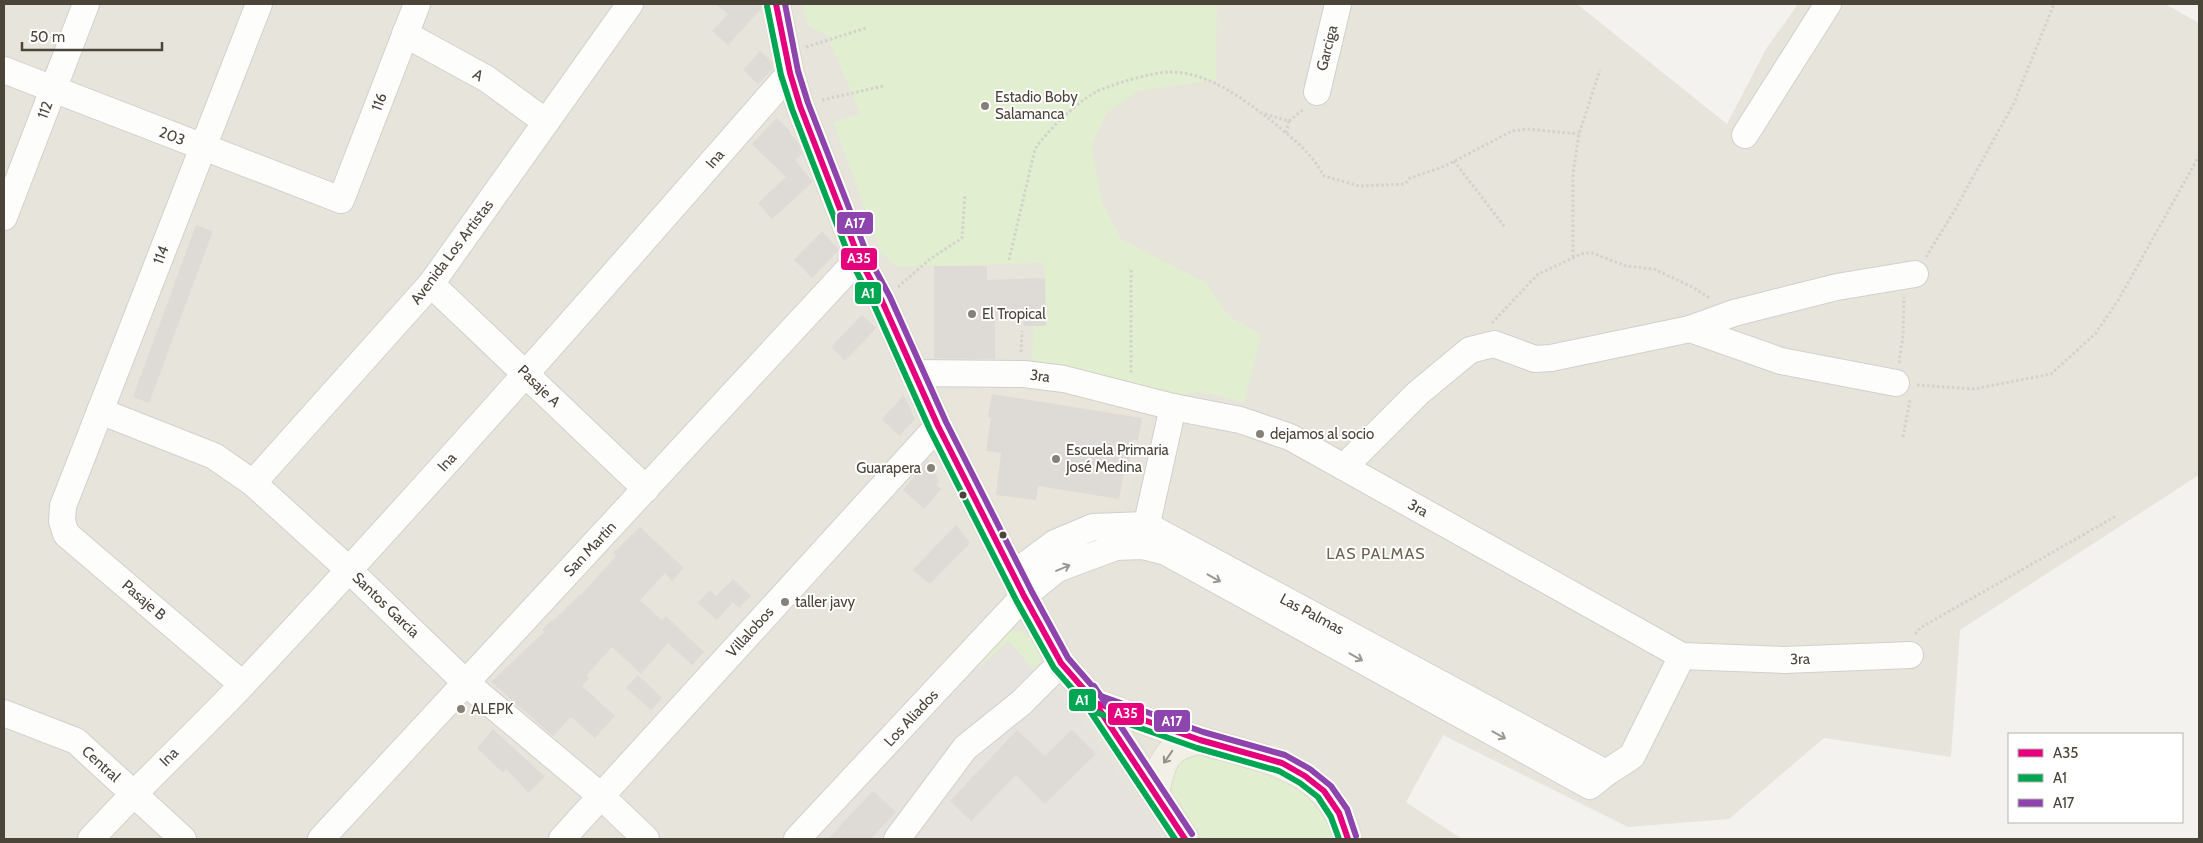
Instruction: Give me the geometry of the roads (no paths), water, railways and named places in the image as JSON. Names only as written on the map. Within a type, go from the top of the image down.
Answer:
[{"type":"main road","points":[[776,4],[788,63],[800,106],[860,258],[882,301],[938,426],[1018,585],[1061,663],[1096,703],[1185,839]]},
{"type":"main road","points":[[1096,703],[1200,740],[1282,763],[1305,776],[1324,791],[1339,813],[1348,839]]},
{"type":"main road","points":[[1155,793],[1162,766],[1172,751],[1184,742],[1200,740]]},
{"type":"street","name":"112","points":[[4,217],[86,4]]},
{"type":"street","name":"114","points":[[63,506],[259,4]]},
{"type":"street","name":"116","points":[[340,200],[417,4]]},
{"type":"street","name":"Avenida Los Artistas","points":[[253,482],[431,284],[630,4]]},
{"type":"street","name":"Garciga","points":[[1316,92],[1338,4]]},
{"type":"street","points":[[1745,135],[1828,4]]},
{"type":"street","name":"A","points":[[405,34],[487,79],[546,122]]},
{"type":"street","name":"Ina","points":[[91,839],[133,793],[242,684],[527,374],[788,63]]},
{"type":"street","name":"203","points":[[4,70],[340,200]]},
{"type":"street","name":"San Martin","points":[[321,839],[860,258]]},
{"type":"street","points":[[1344,467],[1418,393],[1470,350],[1494,344],[1535,359],[1550,358],[1690,329],[1734,313],[1837,287],[1910,275]]},
{"type":"street","name":"Pasaje A","points":[[431,284],[646,489]]},
{"type":"street","points":[[1690,329],[1781,361],[1904,384]]},
{"type":"street","name":"3ra","points":[[914,373],[1024,374],[1064,379],[1173,407],[1240,420],[1290,437],[1682,656],[1784,660],[1906,655]]},
{"type":"street","points":[[1144,535],[1173,407]]},
{"type":"street","name":"Santos García","points":[[100,411],[214,456],[253,482],[348,569],[466,683],[601,796],[646,839]]},
{"type":"street","name":"Villalobos","points":[[562,839],[938,426]]},
{"type":"street","name":"Pasaje B","points":[[63,506],[62,521],[66,534],[242,684]]},
{"type":"street","name":"Las Palmas","points":[[1018,585],[1144,535],[1166,552],[1590,786],[1632,756],[1682,656]]},
{"type":"street","name":"Los Aliados","points":[[798,839],[1018,585]]},
{"type":"street","points":[[897,839],[964,748],[1021,703],[1061,663]]},
{"type":"street","name":"Central","points":[[4,713],[76,741],[183,839]]},
{"type":"place","name":"Estadio Boby Salamanca","points":[[985,106]]},
{"type":"place","name":"El Tropical","points":[[972,314]]},
{"type":"place","name":"dejamos al socio","points":[[1260,434]]},
{"type":"place","name":"Escuela Primaria José Medina","points":[[1056,459]]},
{"type":"place","name":"Guarapera","points":[[931,468]]},
{"type":"place","name":"taller javy","points":[[785,602]]},
{"type":"place","name":"ALEPK","points":[[461,709]]},
{"type":"district","name":"LAS PALMAS","points":[[1376,553]]}]
